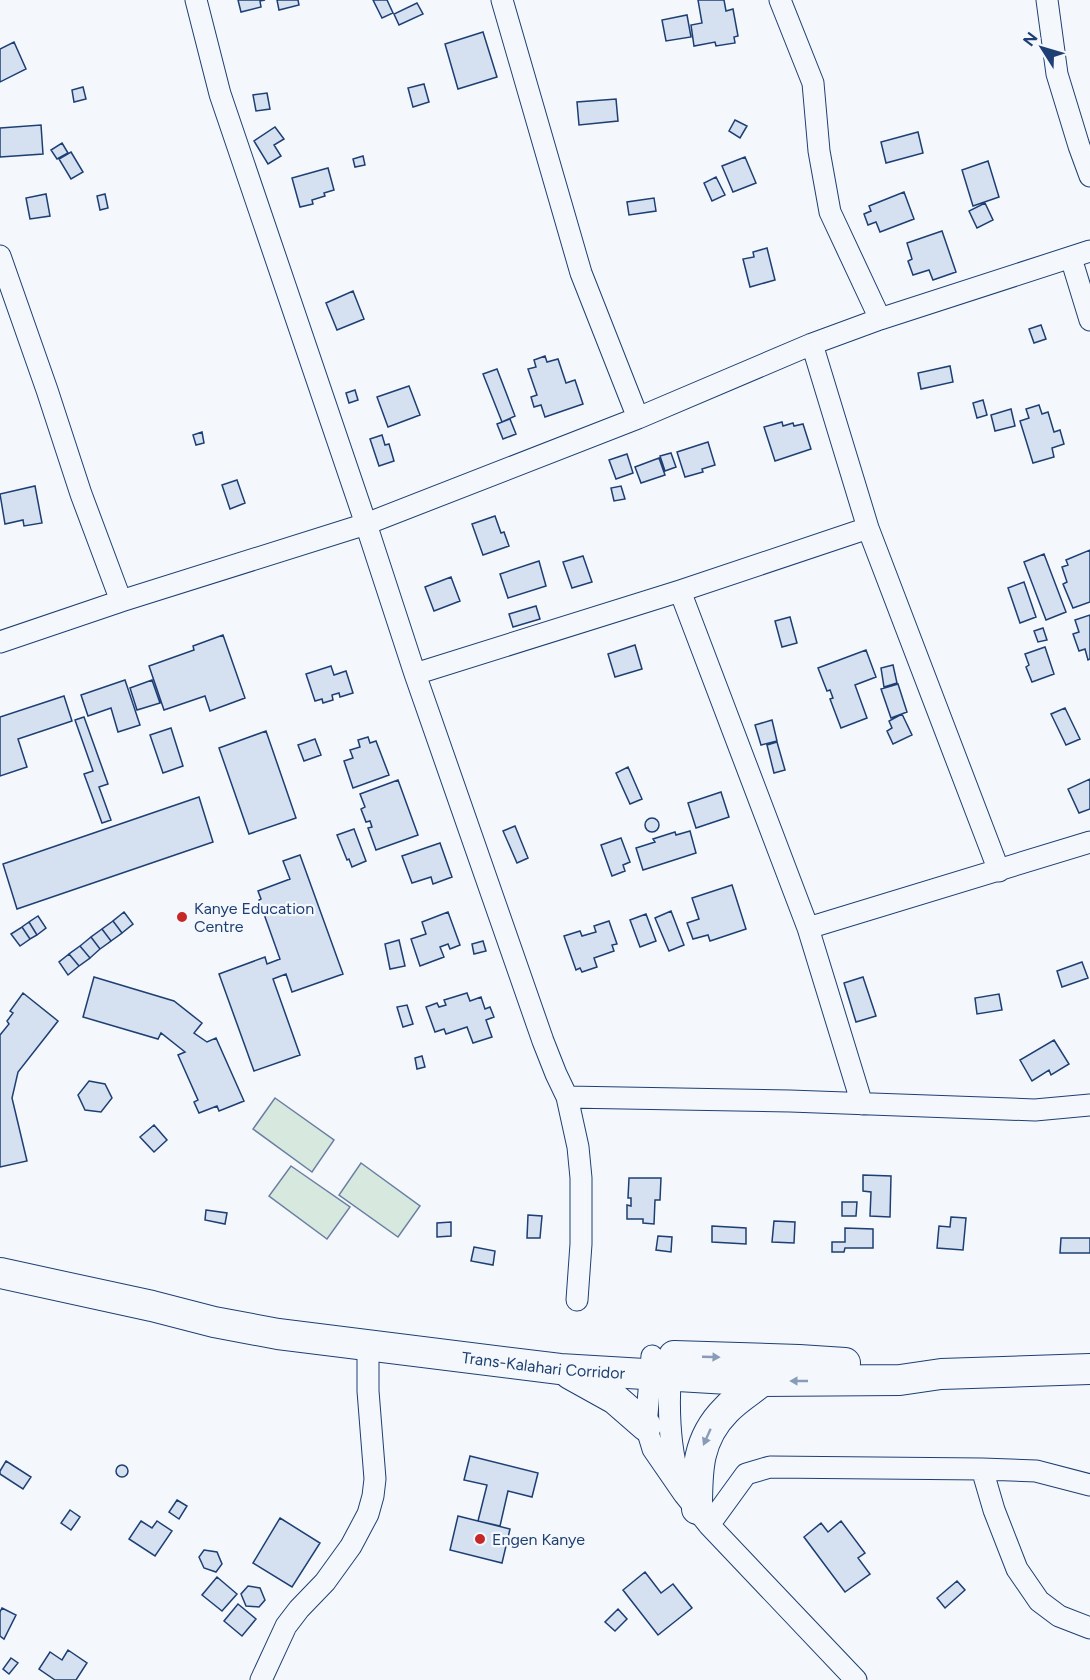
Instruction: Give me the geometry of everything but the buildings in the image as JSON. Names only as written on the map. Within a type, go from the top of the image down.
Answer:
[{"type":"highway","name":"Trans-Kalahari Corridor","points":[[0,1273],[214,1322],[278,1334],[560,1369],[799,1360],[909,1368],[941,1374]]},
{"type":"highway","name":"Trans-Kalahari Corridor","points":[[152,1306],[208,1307],[499,1343],[762,1381],[900,1380],[941,1374],[1090,1369]]},
{"type":"highway","points":[[560,1369],[615,1399],[646,1426]]},
{"type":"highway","points":[[697,1509],[699,1456],[708,1431],[726,1410],[762,1381]]},
{"type":"street","points":[[196,0],[220,94],[416,674],[543,1041],[567,1097],[578,1147],[581,1179],[581,1244],[577,1300]]},
{"type":"street","points":[[502,0],[581,273],[638,418]]},
{"type":"street","points":[[780,0],[813,83],[819,151],[830,212],[880,320]]},
{"type":"street","points":[[1047,0],[1057,74],[1090,176]]},
{"type":"street","points":[[0,642],[366,524],[638,418],[812,344],[1080,255],[1090,320]]},
{"type":"street","points":[[0,256],[81,494],[122,601]]},
{"type":"street","points":[[812,344],[868,528],[999,871]]},
{"type":"street","points":[[416,674],[680,591],[868,528]]},
{"type":"street","points":[[680,591],[808,928],[862,1104]]},
{"type":"street","points":[[808,928],[1090,842]]},
{"type":"street","points":[[567,1097],[1035,1110],[1090,1105]]},
{"type":"street","points":[[261,1680],[286,1626],[299,1609],[326,1582],[351,1546],[368,1514],[374,1496],[368,1346]]},
{"type":"street","points":[[661,1365],[646,1426],[653,1449],[697,1509],[856,1680]]},
{"type":"street","points":[[661,1365],[669,1413],[673,1459],[697,1509]]},
{"type":"street","points":[[697,1509],[746,1474],[770,1467],[1036,1471],[1090,1485]]},
{"type":"street","points":[[982,1469],[994,1510],[1017,1569],[1039,1601],[1059,1616],[1090,1629]]},
{"type":"shaded area","points":[[275,1098],[334,1140],[312,1172],[253,1129]]},
{"type":"shaded area","points":[[361,1163],[420,1206],[398,1237],[339,1195]]},
{"type":"shaded area","points":[[291,1166],[350,1207],[327,1239],[269,1196]]},
{"type":"place","name":"Kanye Education Centre","points":[[182,917]]},
{"type":"place","name":"Engen Kanye","points":[[480,1539]]}]
